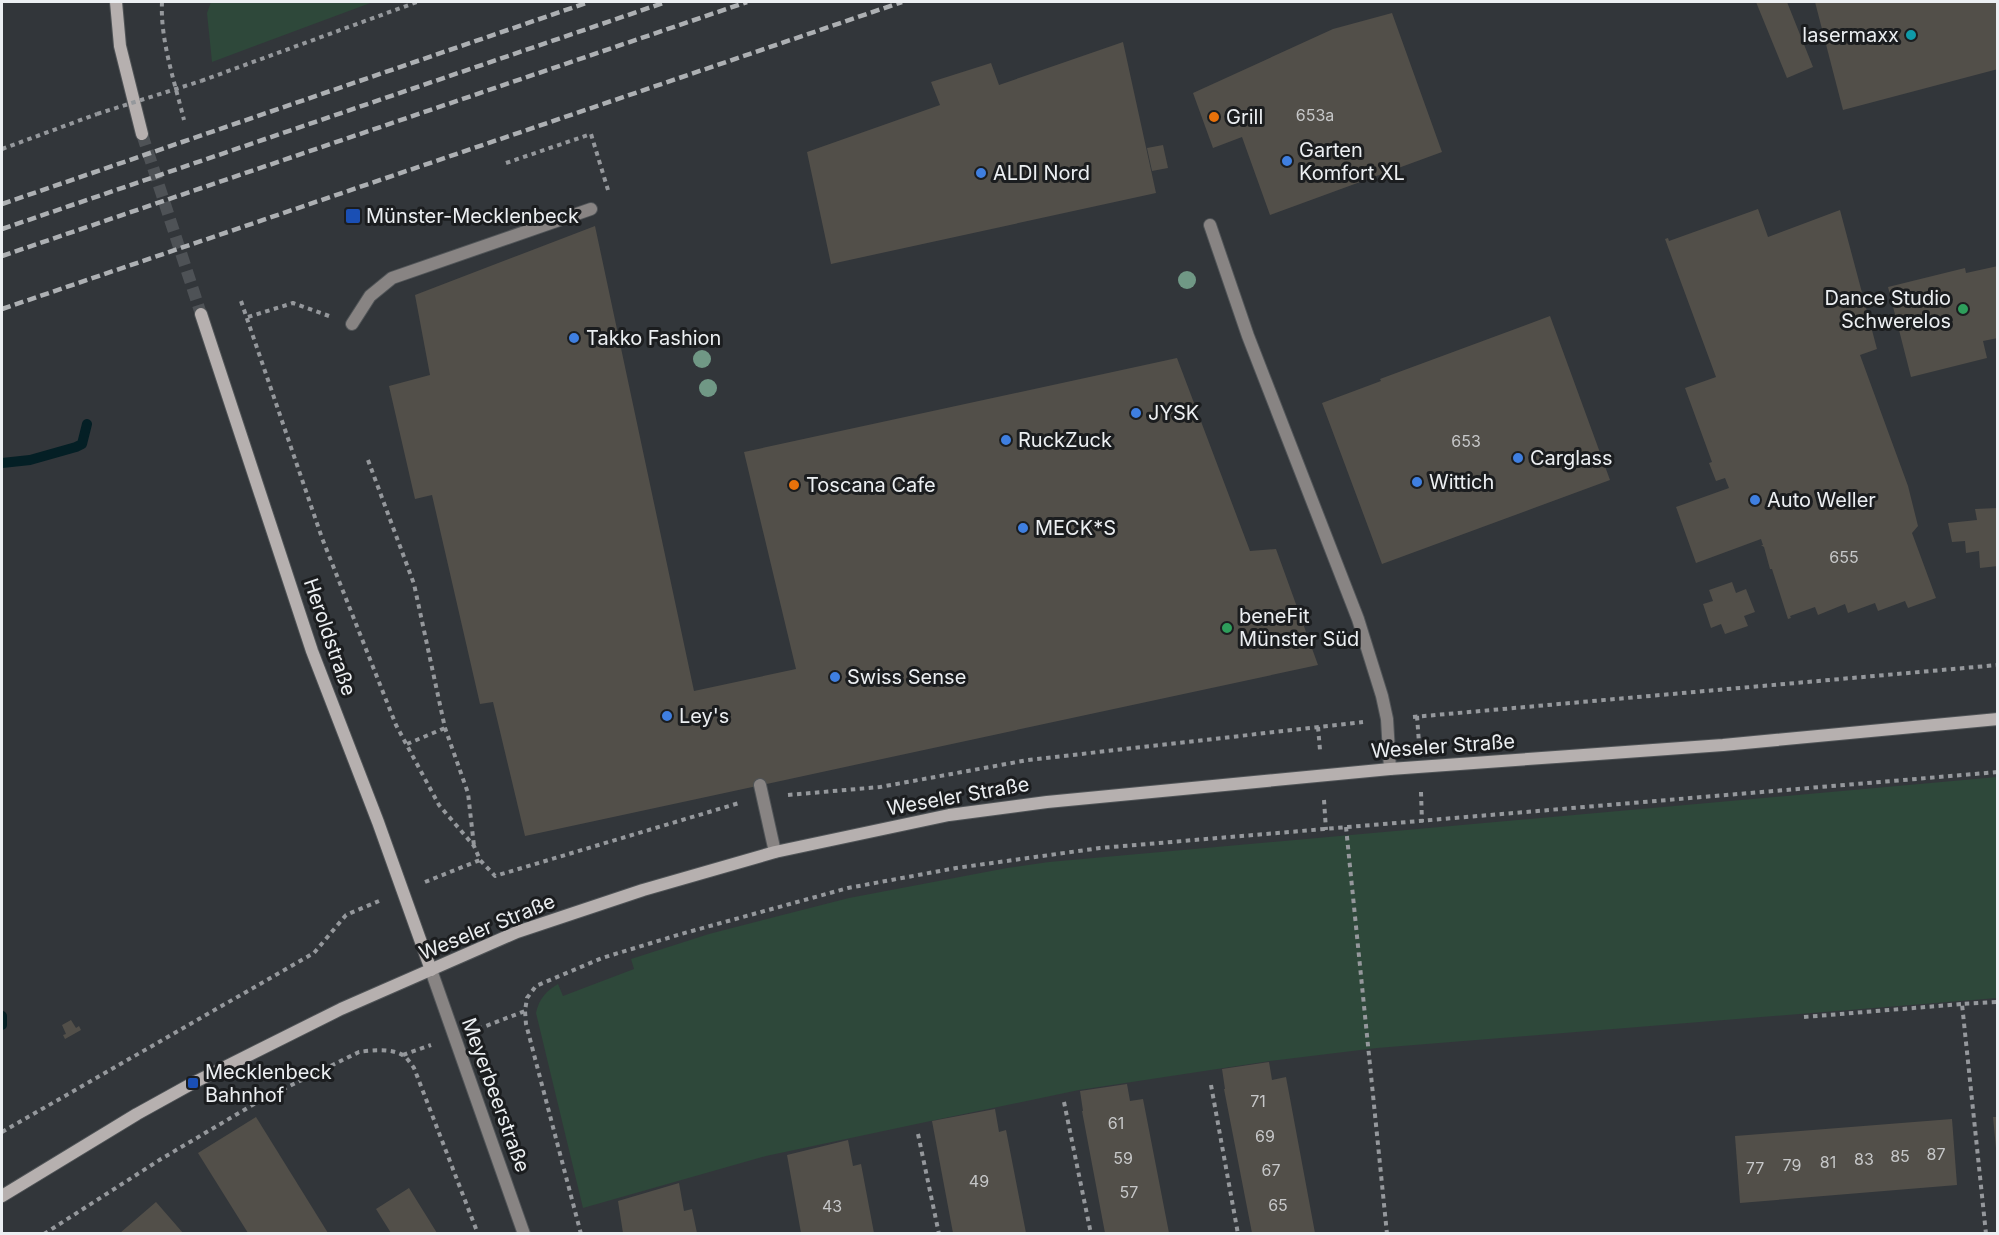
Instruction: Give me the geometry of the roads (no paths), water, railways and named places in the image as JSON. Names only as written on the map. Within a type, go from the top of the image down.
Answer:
[{"type":"main road","points":[[116,2],[120,46],[142,134]]},
{"type":"main road","name":"Heroldstraße","points":[[201,314],[312,651],[404,891],[431,970]]},
{"type":"main road","name":"Weseler Straße","points":[[2,1196],[137,1114],[193,1083],[341,1009],[517,932],[654,886],[775,852],[949,815],[1000,807],[1390,769],[1723,745],[1998,719]]},
{"type":"street","points":[[352,324],[370,296],[392,278],[591,209]]},
{"type":"street","points":[[1210,225],[1248,336],[1358,619],[1387,719],[1390,769]]},
{"type":"street","points":[[761,791],[775,852]]},
{"type":"street","name":"Meyerbeerstraße","points":[[431,970],[524,1233]]},
{"type":"waterway","points":[[2,463],[30,460],[76,447],[82,444],[87,424]]},
{"type":"waterway","points":[[2,1016],[2,1025]]},
{"type":"tunnel","points":[[142,134],[201,314]]},
{"type":"railway","points":[[2,204],[589,2]]},
{"type":"railway","points":[[2,229],[666,2]]},
{"type":"railway","points":[[2,256],[747,2]]},
{"type":"railway","points":[[2,309],[902,2]]},
{"type":"place","name":"lasermaxx","points":[[1911,35]]},
{"type":"place","name":"Grill","points":[[1214,117]]},
{"type":"place","name":"Garten Komfort XL","points":[[1287,161]]},
{"type":"place","name":"ALDI Nord","points":[[981,173]]},
{"type":"place","name":"Münster-Mecklenbeck","points":[[353,216]]},
{"type":"place","name":"Dance Studio Schwerelos","points":[[1963,309]]},
{"type":"place","name":"Takko Fashion","points":[[574,338]]},
{"type":"place","name":"JYSK","points":[[1136,413]]},
{"type":"place","name":"RuckZuck","points":[[1006,440]]},
{"type":"place","name":"Carglass","points":[[1518,458]]},
{"type":"place","name":"Wittich","points":[[1417,482]]},
{"type":"place","name":"Toscana Cafe","points":[[794,485]]},
{"type":"place","name":"Auto Weller","points":[[1755,500]]},
{"type":"place","name":"MECK*S","points":[[1023,528]]},
{"type":"place","name":"beneFit Münster Süd","points":[[1227,628]]},
{"type":"place","name":"Swiss Sense","points":[[835,677]]},
{"type":"place","name":"Ley's","points":[[667,716]]},
{"type":"place","name":"Mecklenbeck Bahnhof","points":[[193,1083]]}]
